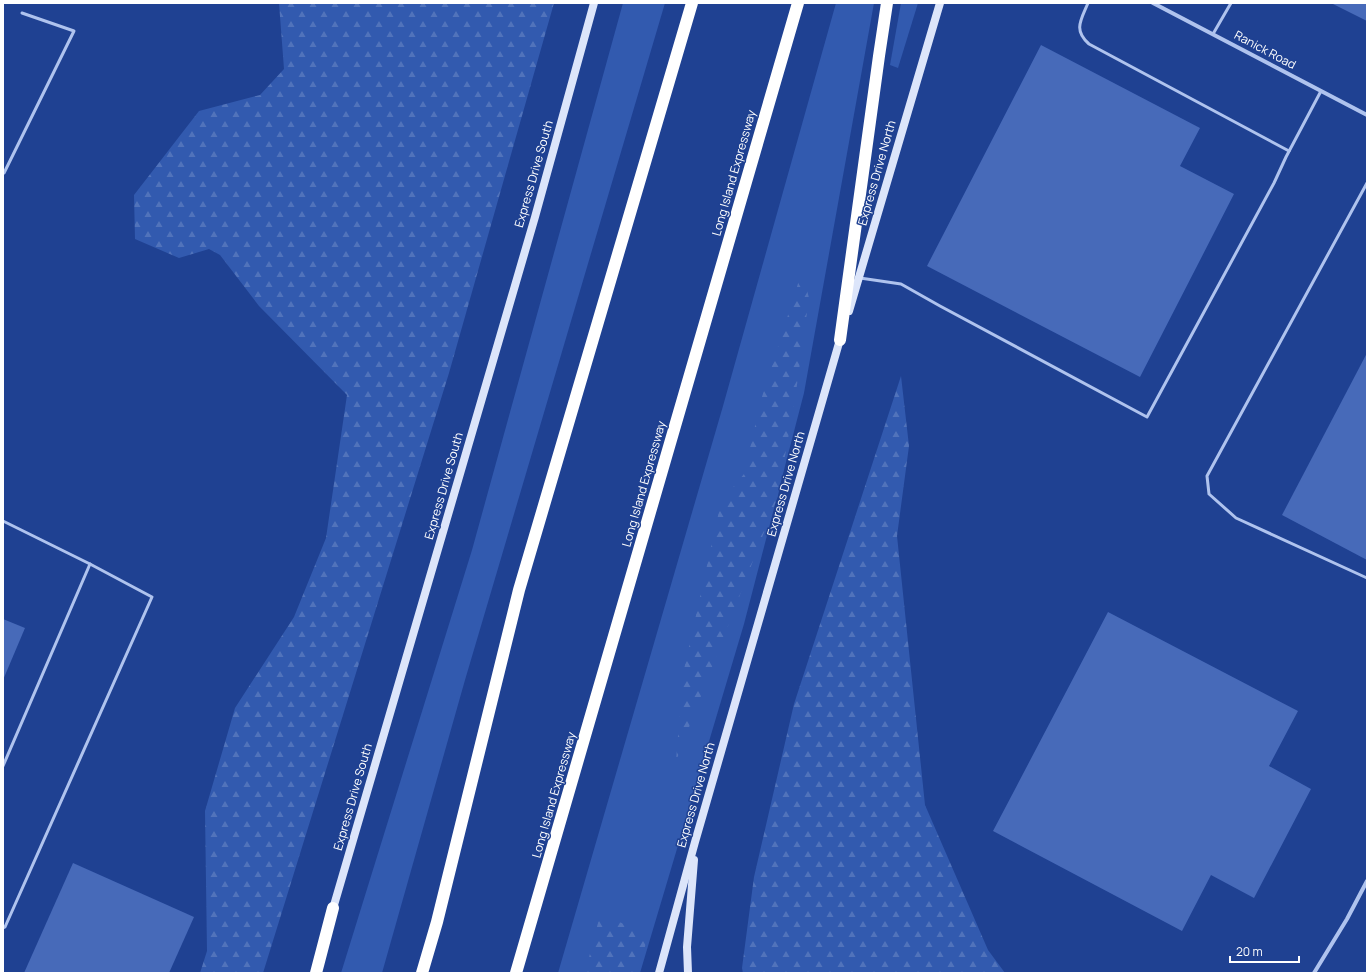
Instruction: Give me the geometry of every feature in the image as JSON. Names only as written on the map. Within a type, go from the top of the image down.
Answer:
[{"type":"highway","points":[[422,973],[437,922],[519,590],[692,3]]},
{"type":"highway","name":"Long Island Expressway","points":[[516,973],[798,3]]},
{"type":"highway","points":[[840,340],[887,3]]},
{"type":"highway","points":[[316,973],[333,908]]},
{"type":"main road","name":"Express Drive South","points":[[311,973],[333,908],[535,217],[594,3]]},
{"type":"main road","name":"Express Drive North","points":[[659,973],[695,842],[840,340],[940,3]]},
{"type":"main road","points":[[688,973],[687,947],[695,842]]},
{"type":"street","name":"Ranick Road","points":[[1153,3],[1367,115]]},
{"type":"street","points":[[1314,973],[1367,881]]},
{"type":"lane","points":[[1088,3],[1080,22],[1079,30],[1082,38],[1089,44],[1290,151]]},
{"type":"lane","points":[[1214,34],[1231,3]]},
{"type":"lane","points":[[3,172],[4,173],[74,32],[22,13]]},
{"type":"lane","points":[[858,278],[901,284],[1147,416],[1274,184],[1321,91]]},
{"type":"lane","points":[[1367,183],[1207,476],[1208,494],[1236,518],[1367,578]]},
{"type":"lane","points":[[3,521],[90,564],[152,597],[5,927],[3,928]]},
{"type":"lane","points":[[3,766],[90,564]]},
{"type":"green space","points":[[279,3],[554,3],[449,373],[263,973],[200,973],[207,951],[205,811],[235,708],[294,617],[326,538],[347,395],[259,306],[220,255],[209,249],[179,258],[135,239],[134,195],[199,111],[260,95],[284,69]]},
{"type":"green space","points":[[623,3],[665,3],[465,680],[382,973],[341,973],[472,550]]},
{"type":"green space","points":[[836,3],[874,3],[804,393],[744,624],[640,973],[558,973],[723,406]]},
{"type":"green space","points":[[901,3],[918,3],[898,68],[890,65]]},
{"type":"green space","points":[[802,271],[809,298],[795,399],[778,496],[676,761],[683,674],[721,502],[744,474],[761,400]]},
{"type":"green space","points":[[901,376],[909,446],[897,536],[925,805],[988,950],[1005,973],[743,973],[742,968],[754,877],[794,704]]},
{"type":"green space","points":[[600,915],[649,933],[637,973],[585,973]]},
{"type":"building","points":[[1331,3],[1367,3],[1367,21]]},
{"type":"building","points":[[1041,45],[1200,128],[1180,166],[1234,194],[1140,377],[927,266]]},
{"type":"building","points":[[1367,353],[1367,560],[1282,515]]},
{"type":"building","points":[[1108,612],[1298,711],[1269,766],[1311,789],[1254,898],[1211,875],[1182,931],[993,831]]},
{"type":"building","points":[[3,619],[25,628],[3,680]]},
{"type":"building","points":[[73,863],[194,917],[169,973],[24,973]]}]
